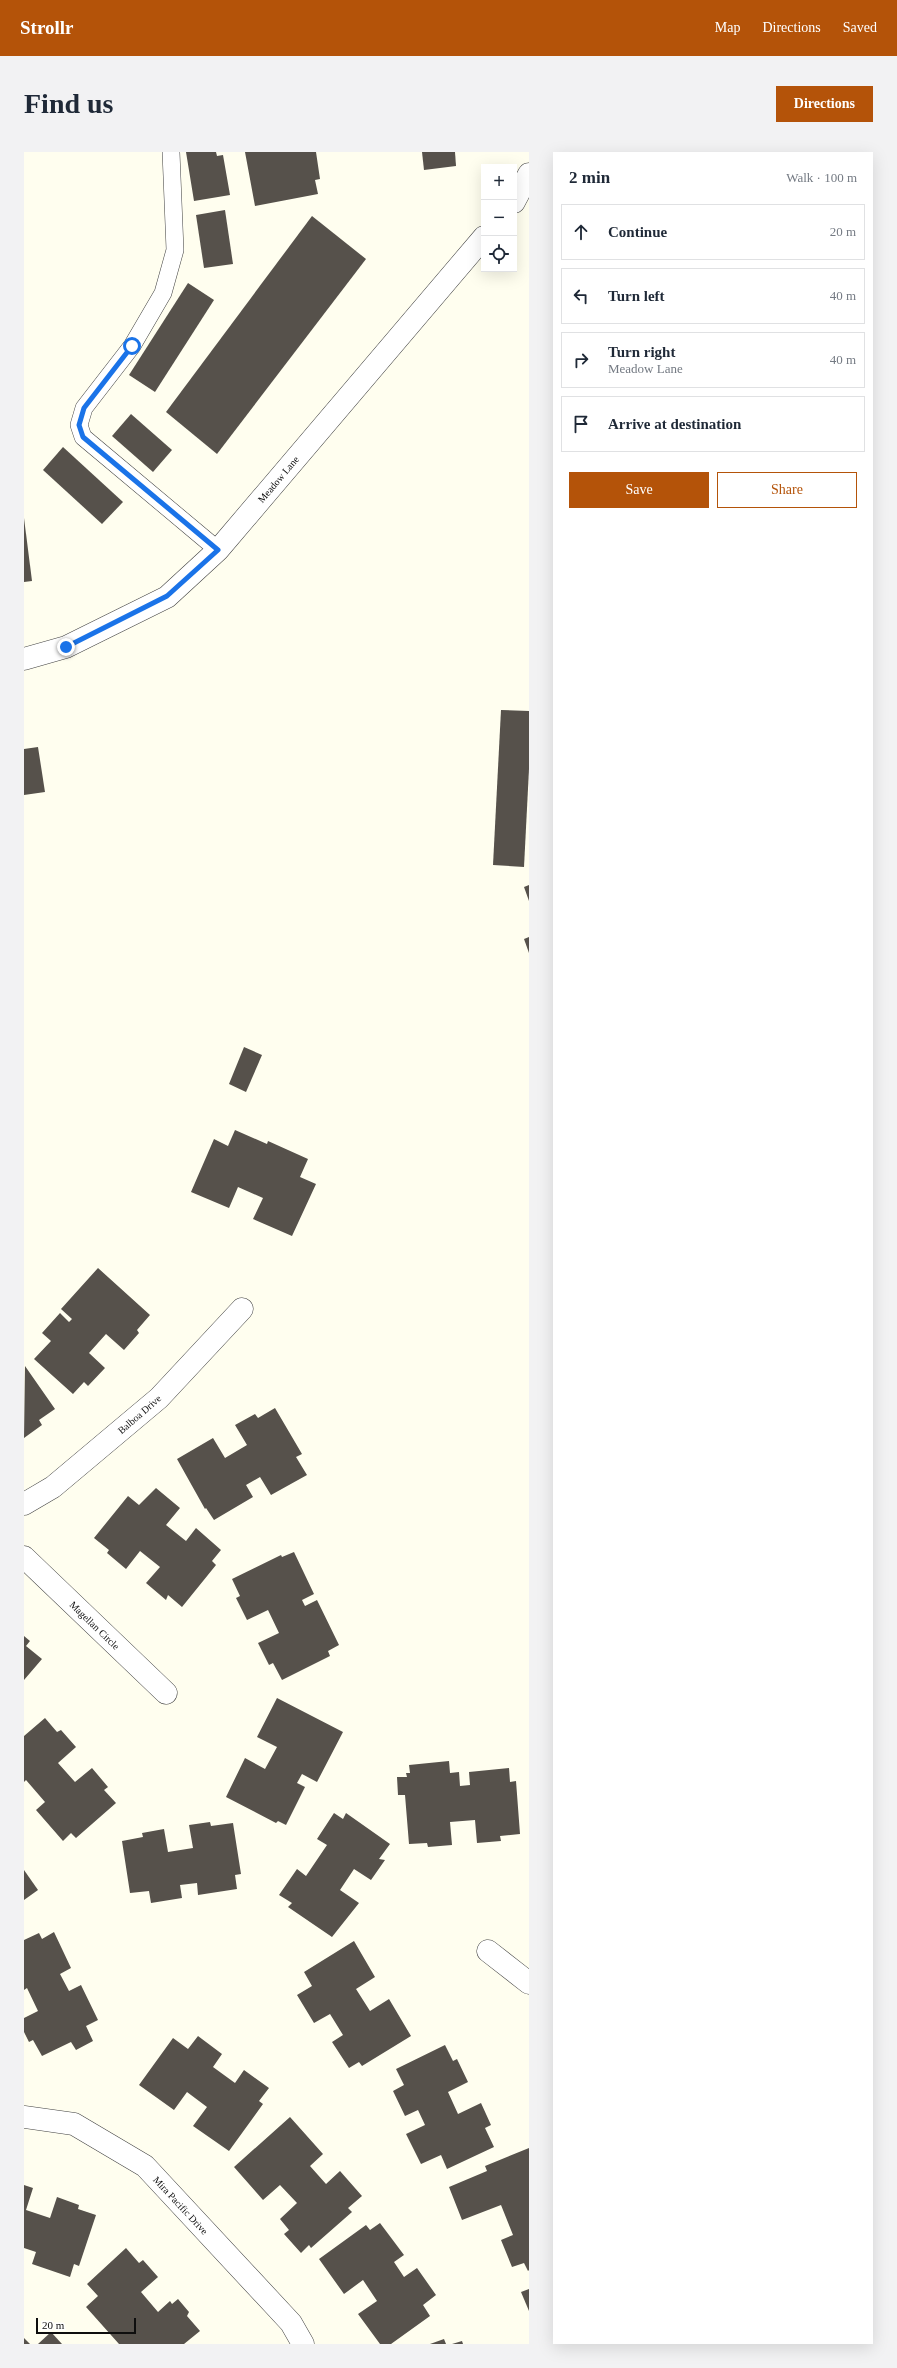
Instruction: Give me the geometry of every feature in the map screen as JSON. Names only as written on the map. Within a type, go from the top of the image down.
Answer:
[{"type":"street","points":[[515,200],[529,174]]},
{"type":"street","name":"Meadow Lane","points":[[24,659],[66,647],[167,596],[218,550],[481,241]]},
{"type":"street","name":"Balboa Drive","points":[[24,1504],[52,1487],[159,1398],[242,1309]]},
{"type":"street","name":"Magellan Circle","points":[[24,1557],[166,1693]]},
{"type":"street","points":[[488,1951],[529,1983]]},
{"type":"street","name":"Mira Pacific Drive","points":[[24,2117],[74,2124],[145,2166],[291,2323],[303,2344]]},
{"type":"lane","points":[[171,152],[176,250],[163,293],[132,346],[84,408],[79,425],[83,437],[218,550]]},
{"type":"building","points":[[186,152],[216,152],[217,156],[223,155],[230,195],[194,201]]},
{"type":"building","points":[[245,152],[316,152],[320,179],[315,180],[318,194],[255,206]]},
{"type":"building","points":[[422,152],[455,152],[456,166],[424,170]]},
{"type":"building","points":[[225,210],[233,264],[204,268],[196,215]]},
{"type":"building","points":[[312,216],[366,259],[217,454],[166,412]]},
{"type":"building","points":[[188,283],[214,300],[155,392],[129,375]]},
{"type":"building","points":[[131,414],[172,450],[153,472],[112,436]]},
{"type":"building","points":[[63,447],[123,502],[102,524],[43,470]]},
{"type":"building","points":[[24,518],[32,581],[24,582]]},
{"type":"building","points":[[501,710],[529,711],[529,769],[524,867],[493,865]]},
{"type":"building","points":[[38,747],[45,792],[24,795],[24,749]]},
{"type":"building","points":[[529,885],[529,901],[524,887]]},
{"type":"building","points":[[529,937],[529,953],[524,939]]},
{"type":"building","points":[[244,1047],[262,1055],[246,1092],[229,1084]]},
{"type":"building","points":[[235,1130],[267,1144],[268,1141],[308,1159],[300,1177],[316,1184],[292,1236],[253,1219],[263,1198],[238,1187],[229,1208],[191,1192],[214,1139],[228,1146]]},
{"type":"building","points":[[98,1268],[150,1315],[137,1330],[139,1333],[124,1350],[106,1334],[89,1353],[105,1368],[88,1386],[84,1382],[73,1394],[34,1359],[51,1341],[42,1333],[60,1313],[69,1322],[72,1319],[61,1309]]},
{"type":"building","points":[[25,1366],[55,1409],[39,1420],[42,1425],[24,1438]]},
{"type":"building","points":[[275,1408],[302,1454],[296,1457],[307,1475],[271,1495],[260,1477],[246,1485],[253,1497],[214,1520],[206,1508],[205,1509],[177,1459],[213,1438],[225,1458],[247,1445],[235,1425],[255,1414],[258,1418]]},
{"type":"building","points":[[156,1488],[180,1508],[166,1525],[186,1541],[196,1528],[221,1550],[212,1561],[216,1565],[182,1607],[168,1595],[166,1600],[146,1583],[160,1567],[140,1551],[126,1569],[107,1553],[109,1550],[94,1538],[128,1496],[139,1505]]},
{"type":"building","points":[[294,1552],[314,1594],[302,1600],[305,1606],[317,1600],[339,1645],[328,1651],[330,1656],[282,1680],[273,1663],[269,1665],[258,1643],[279,1633],[268,1610],[247,1620],[236,1598],[240,1596],[232,1579],[281,1555],[282,1557]]},
{"type":"building","points":[[24,1636],[30,1641],[26,1646],[42,1659],[24,1680]]},
{"type":"building","points":[[277,1698],[343,1732],[317,1782],[302,1774],[297,1783],[305,1787],[286,1825],[278,1821],[276,1823],[226,1797],[245,1758],[265,1769],[277,1747],[257,1737]]},
{"type":"building","points":[[45,1718],[57,1732],[61,1730],[76,1747],[58,1763],[75,1782],[92,1768],[108,1787],[104,1790],[116,1803],[76,1838],[71,1833],[63,1841],[36,1810],[45,1802],[26,1780],[24,1782],[24,1736]]},
{"type":"building","points":[[449,1761],[450,1773],[459,1772],[460,1786],[470,1785],[469,1772],[509,1768],[510,1782],[516,1781],[520,1834],[500,1836],[501,1841],[477,1843],[475,1820],[450,1822],[452,1845],[428,1847],[427,1843],[409,1844],[405,1795],[398,1795],[397,1777],[407,1777],[406,1773],[410,1773],[409,1765]]},
{"type":"building","points":[[334,1813],[343,1819],[346,1813],[390,1844],[379,1859],[385,1860],[371,1880],[354,1869],[340,1890],[359,1903],[332,1937],[288,1907],[292,1903],[279,1895],[297,1869],[306,1876],[327,1845],[317,1839]]},
{"type":"building","points":[[210,1822],[211,1826],[233,1823],[241,1874],[235,1875],[237,1889],[198,1895],[197,1883],[180,1885],[182,1898],[151,1903],[149,1891],[130,1893],[122,1841],[143,1837],[142,1833],[164,1829],[168,1852],[193,1848],[189,1825]]},
{"type":"building","points":[[24,1870],[38,1890],[24,1900]]},
{"type":"building","points":[[54,1932],[71,1968],[60,1974],[69,1991],[81,1985],[98,2020],[86,2026],[93,2041],[76,2050],[71,2042],[42,2056],[33,2040],[29,2042],[24,2032],[24,2018],[38,2011],[27,1988],[24,1990],[24,1940],[39,1933],[42,1939]]},
{"type":"building","points":[[354,1941],[375,1977],[356,1989],[370,2011],[389,1999],[411,2036],[362,2066],[359,2062],[349,2068],[332,2042],[343,2035],[330,2014],[314,2023],[297,1995],[312,1986],[304,1972]]},
{"type":"building","points":[[198,2036],[222,2054],[213,2067],[235,2083],[244,2070],[269,2088],[259,2101],[263,2104],[229,2151],[193,2126],[207,2107],[187,2092],[174,2110],[139,2085],[173,2038],[188,2049]]},
{"type":"building","points":[[445,2045],[453,2061],[457,2059],[468,2082],[448,2092],[458,2114],[481,2103],[491,2125],[485,2128],[494,2147],[447,2169],[441,2155],[421,2164],[406,2134],[425,2125],[418,2110],[405,2116],[393,2091],[404,2085],[396,2069]]},
{"type":"building","points":[[290,2117],[323,2154],[310,2166],[326,2184],[340,2171],[362,2196],[348,2208],[352,2212],[311,2248],[309,2245],[301,2253],[284,2234],[289,2230],[280,2219],[297,2203],[280,2185],[263,2200],[234,2167]]},
{"type":"building","points":[[529,2148],[528,2271],[524,2263],[512,2267],[501,2240],[513,2235],[501,2205],[462,2220],[449,2187],[487,2171],[485,2166]]},
{"type":"building","points":[[24,2185],[33,2188],[26,2210],[50,2218],[57,2197],[79,2205],[78,2209],[96,2215],[79,2266],[74,2264],[70,2277],[32,2264],[36,2252],[24,2248]]},
{"type":"building","points":[[380,2223],[404,2255],[394,2262],[404,2277],[417,2268],[436,2295],[423,2305],[430,2316],[391,2344],[380,2344],[358,2314],[377,2301],[363,2280],[344,2294],[319,2259],[366,2225],[370,2230]]},
{"type":"building","points":[[126,2248],[139,2263],[143,2260],[158,2277],[141,2292],[158,2312],[170,2301],[172,2304],[178,2299],[189,2312],[187,2316],[200,2331],[184,2344],[119,2344],[86,2307],[98,2296],[87,2284]]},
{"type":"building","points":[[529,2289],[529,2311],[521,2292]]},
{"type":"building","points":[[51,2332],[62,2344],[38,2344]]},
{"type":"building","points":[[24,2338],[30,2344],[24,2344]]},
{"type":"building","points":[[444,2339],[446,2344],[430,2344]]},
{"type":"building","points":[[462,2341],[463,2344],[452,2344]]},
{"type":"route","points":[[66,647],[167,596],[218,550],[139,482],[83,437],[79,425],[84,408],[132,346]]}]
